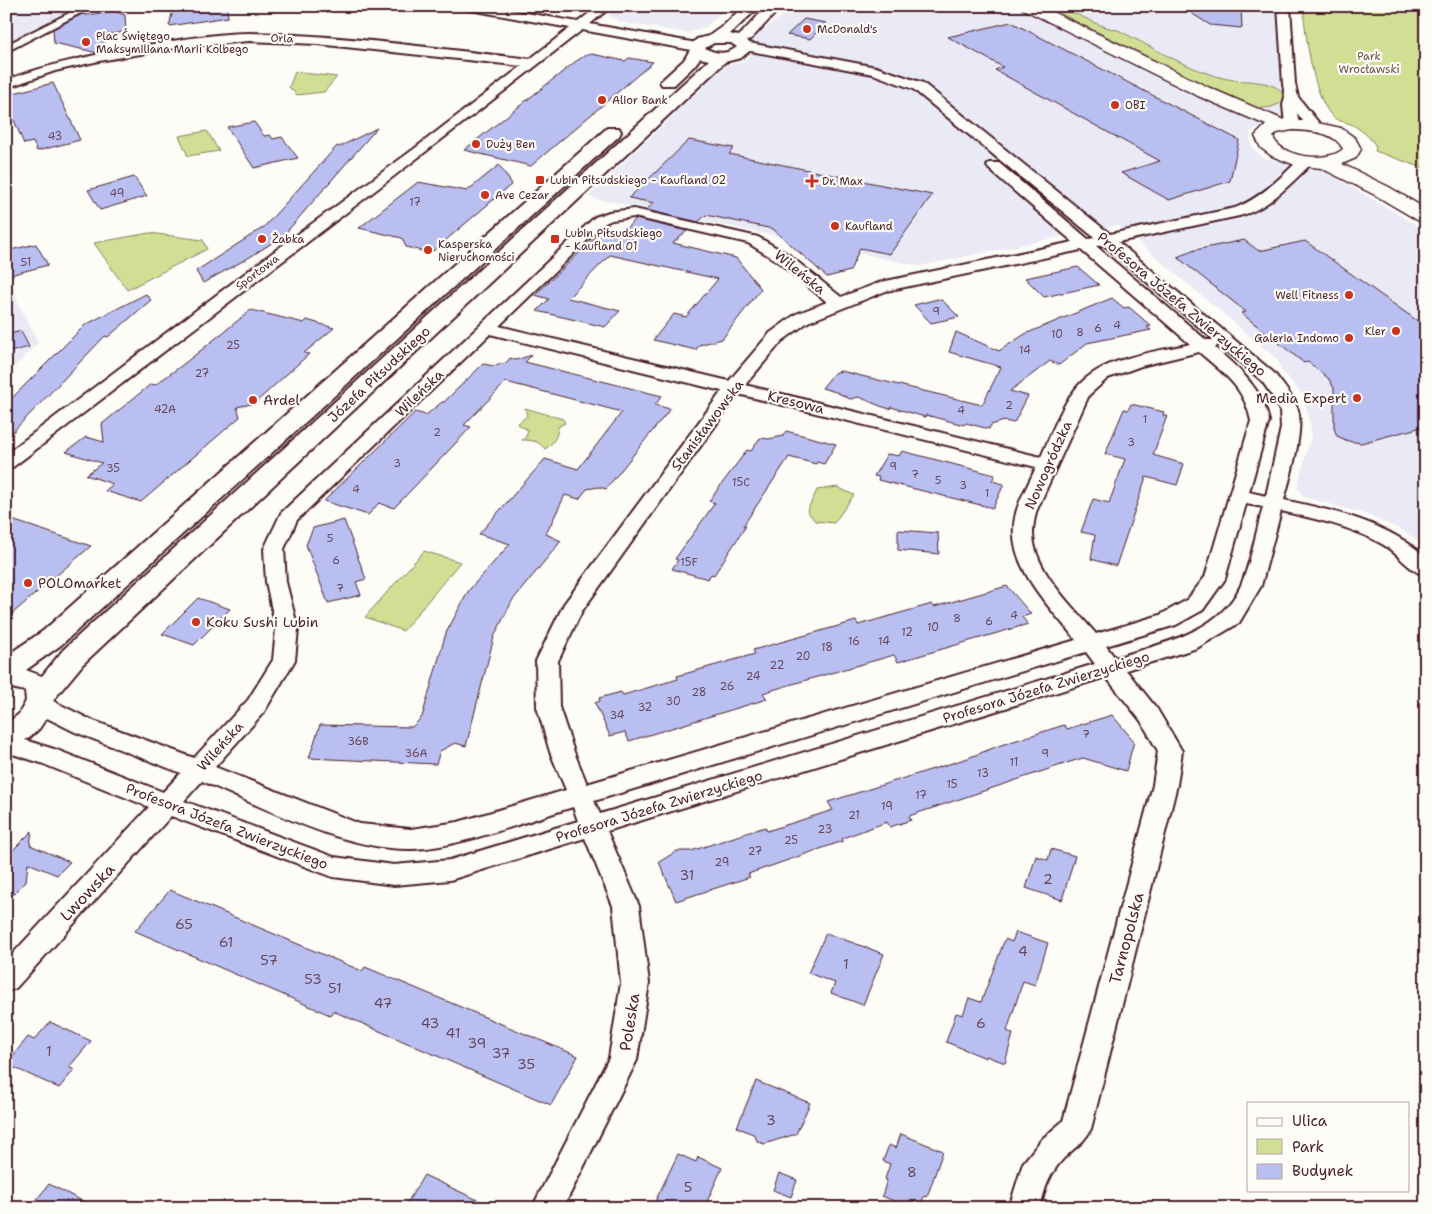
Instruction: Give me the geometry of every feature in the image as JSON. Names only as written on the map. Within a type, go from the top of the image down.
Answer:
[{"type":"main road","points":[[1028,6],[1204,92],[1281,127]]},
{"type":"main road","points":[[1204,92],[1246,109],[1281,127]]},
{"type":"main road","points":[[1246,109],[1274,110],[1291,101]]},
{"type":"main road","points":[[1315,162],[1344,158],[1350,154],[1352,149],[1349,143],[1337,134],[1315,127],[1281,127],[1264,134],[1263,139],[1266,144],[1281,155],[1315,162],[1382,191],[1426,217]]},
{"type":"main road","points":[[1344,158],[1382,191]]},
{"type":"main road","points":[[1286,178],[1310,175],[1333,177],[1382,191]]},
{"type":"street","points":[[6,48],[90,6]]},
{"type":"street","points":[[465,6],[584,24]]},
{"type":"street","points":[[502,6],[584,24]]},
{"type":"street","name":"Sportowa","points":[[6,463],[278,256],[419,152],[606,6]]},
{"type":"street","name":"Józefa Piłsudskiego","points":[[6,737],[26,726],[36,715],[42,700],[73,657],[711,48],[752,6]]},
{"type":"street","points":[[711,48],[741,53],[742,44],[775,6]]},
{"type":"street","points":[[1281,127],[1291,101],[1284,6]]},
{"type":"street","name":"Profesora Józefa Zwierzyckiego","points":[[42,700],[83,726],[199,770],[303,813],[359,834],[412,839],[458,832],[1094,644],[1168,620],[1195,605],[1215,579],[1260,421],[1258,407],[1252,393],[1243,382],[902,90],[868,78],[584,24]]},
{"type":"street","name":"Orla","points":[[6,84],[51,68],[99,57],[182,43],[249,37],[317,40],[532,63]]},
{"type":"street","points":[[711,48],[728,39],[742,44]]},
{"type":"street","name":"Profesora Józefa Zwierzyckiego","points":[[6,743],[50,756],[167,804],[333,867],[394,875],[450,870],[1112,668],[1189,643],[1230,618],[1252,586],[1282,472],[1290,428],[1289,411],[1280,393],[1268,377],[1107,240],[918,86],[879,71],[766,52],[742,44]]},
{"type":"street","name":"Józefa Piłsudskiego","points":[[6,670],[52,638],[689,63],[711,48]]},
{"type":"street","points":[[1291,101],[1315,127]]},
{"type":"street","points":[[1263,197],[1281,155]]},
{"type":"street","name":"Stanisławowska","points":[[593,826],[562,752],[548,707],[548,661],[572,609],[734,387],[776,337],[802,318],[838,302],[882,287],[1239,212],[1251,207],[1276,189],[1286,178],[1315,162]]},
{"type":"street","name":"Wileńska","points":[[167,804],[256,706],[284,660],[287,628],[276,582],[274,549],[288,516],[600,220],[622,213],[634,213],[752,240],[783,258],[838,302]]},
{"type":"street","name":"Kresowa","points":[[487,328],[1046,464]]},
{"type":"street","name":"Nowogródzka","points":[[1112,668],[1041,581],[1029,562],[1023,533],[1025,519],[1046,464],[1081,393],[1102,374],[1135,362],[1226,340]]},
{"type":"street","points":[[1239,496],[1353,524],[1386,538],[1405,549],[1426,570]]},
{"type":"street","name":"Tarnopolska","points":[[1024,1208],[1034,1173],[1053,1149],[1076,1129],[1166,785],[1170,751],[1149,715],[1112,668]]},
{"type":"street","points":[[6,677],[30,680],[38,686],[42,700]]},
{"type":"street","name":"Lwowska","points":[[6,980],[167,804]]},
{"type":"street","name":"Poleska","points":[[547,1208],[624,1060],[636,983],[626,906],[593,826]]},
{"type":"shaded area","points":[[6,6],[69,6],[62,10],[69,12],[6,43]]},
{"type":"shaded area","points":[[618,6],[729,6],[706,27],[686,33],[619,22],[609,15]]},
{"type":"shaded area","points":[[794,6],[1276,6],[1283,118],[1250,132],[1251,146],[1263,158],[1320,168],[1426,231],[1426,546],[1400,529],[1362,513],[1304,497],[1297,487],[1312,433],[1303,395],[1281,370],[1278,360],[1118,225],[920,266],[588,197],[725,65],[742,62],[761,47],[755,42],[755,37]]},
{"type":"shaded area","points":[[12,290],[38,343],[6,375],[6,291]]},
{"type":"green space","points":[[1045,6],[1064,9],[1099,25],[1118,30],[1183,63],[1210,74],[1223,78],[1270,85],[1282,92],[1283,101],[1267,108],[1258,108],[1239,103]]},
{"type":"green space","name":"Park Wrocławski","points":[[1303,6],[1426,6],[1426,169],[1375,151],[1376,147],[1372,140],[1358,128],[1333,117],[1326,108],[1315,81],[1311,64]]},
{"type":"green space","points":[[295,72],[337,77],[324,92],[297,95],[289,87]]},
{"type":"green space","points":[[207,131],[219,151],[188,156],[179,136]]},
{"type":"green space","points":[[149,233],[203,240],[207,249],[127,290],[94,243]]},
{"type":"green space","points":[[525,408],[563,419],[565,423],[558,427],[557,434],[551,444],[545,449],[535,442],[522,440],[526,437],[528,430],[517,424],[527,416]]},
{"type":"green space","points":[[837,487],[854,495],[834,523],[815,521],[807,511],[817,490]]},
{"type":"green space","points":[[424,551],[460,562],[403,631],[365,617]]},
{"type":"building","points":[[174,6],[227,6],[228,17],[169,26]]},
{"type":"building","points":[[1180,6],[1241,8],[1242,28],[1210,25]]},
{"type":"building","points":[[114,11],[125,15],[126,32],[103,35],[105,51],[98,53],[54,43],[53,29],[82,14]]},
{"type":"building","name":"McDonald's","points":[[804,19],[826,23],[810,39],[787,35]]},
{"type":"building","name":"OBI","points":[[1011,22],[1239,140],[1230,181],[1169,200],[1121,173],[1160,161],[995,70],[1003,67],[948,37]]},
{"type":"building","points":[[592,54],[625,61],[629,58],[653,62],[531,166],[464,150],[575,62],[584,56]]},
{"type":"building","points":[[53,83],[80,140],[37,151],[33,142],[24,144],[6,101],[6,95]]},
{"type":"building","points":[[254,122],[264,136],[270,135],[273,139],[282,137],[298,158],[254,168],[227,127]]},
{"type":"building","points":[[377,128],[283,236],[203,283],[196,271],[264,227],[337,146],[339,147]]},
{"type":"building","name":"Kaufland","points":[[689,140],[734,148],[729,154],[932,195],[890,254],[860,248],[850,271],[827,277],[773,229],[706,215],[698,222],[646,210],[654,203],[629,198]]},
{"type":"building","points":[[499,165],[512,184],[433,251],[426,252],[406,247],[402,238],[359,228],[418,182],[467,191]]},
{"type":"building","points":[[134,177],[147,196],[100,210],[88,190]]},
{"type":"building","points":[[636,219],[687,231],[673,243],[736,258],[761,289],[722,339],[699,345],[696,350],[653,340],[674,314],[686,317],[718,279],[610,255],[568,298],[620,311],[605,327],[537,311],[549,299],[535,295],[604,229],[621,233]]},
{"type":"building","name":"Galeria Indomo","points":[[1244,240],[1259,251],[1305,241],[1426,327],[1426,426],[1361,443],[1348,441],[1337,436],[1334,428],[1334,388],[1328,378],[1308,362],[1304,363],[1241,313],[1246,312],[1177,257],[1195,250]]},
{"type":"building","points":[[36,244],[48,265],[6,276],[6,251]]},
{"type":"building","points":[[1078,267],[1099,285],[1044,297],[1025,278]]},
{"type":"building","points":[[146,294],[151,300],[108,337],[105,336],[6,439],[6,404],[85,325]]},
{"type":"building","points":[[1112,298],[1124,308],[1129,307],[1151,326],[1147,327],[1151,330],[1087,343],[1059,365],[1050,361],[1010,391],[1028,396],[1014,423],[1004,421],[991,425],[989,429],[966,423],[964,425],[926,415],[925,417],[891,407],[890,409],[859,397],[850,399],[822,388],[834,373],[841,371],[982,405],[1001,367],[949,352],[956,332],[999,351],[1025,334]]},
{"type":"building","points":[[938,299],[943,301],[959,317],[931,323],[914,305]]},
{"type":"building","points":[[251,310],[304,323],[307,320],[334,328],[304,353],[309,354],[255,403],[237,407],[240,417],[141,502],[105,491],[113,484],[86,475],[102,463],[66,452],[86,437],[104,442],[102,424],[151,384],[155,385],[185,363]]},
{"type":"building","points":[[21,331],[29,347],[6,353],[6,335]]},
{"type":"building","points":[[532,355],[525,362],[662,396],[655,405],[670,409],[606,489],[599,487],[587,489],[579,499],[565,495],[546,534],[561,541],[512,601],[494,637],[466,746],[455,743],[440,751],[436,764],[309,758],[320,725],[412,727],[422,717],[446,633],[469,590],[510,544],[479,534],[545,459],[578,469],[622,412],[506,382],[464,425],[471,427],[394,508],[379,503],[368,515],[324,501],[415,412],[426,415],[444,402],[483,364],[494,366],[506,363],[510,358],[516,360]]},
{"type":"building","points":[[1131,404],[1164,412],[1163,415],[1167,416],[1153,455],[1184,464],[1177,485],[1146,477],[1116,566],[1091,559],[1095,535],[1081,532],[1093,499],[1109,503],[1125,459],[1105,454],[1124,409],[1128,410]]},
{"type":"building","points":[[786,431],[836,444],[824,464],[817,462],[816,464],[789,457],[743,526],[746,526],[714,575],[711,574],[708,579],[672,569],[678,560],[675,559],[715,503],[709,501],[747,450],[751,451],[760,438],[769,439],[783,436]]},
{"type":"building","points":[[902,451],[995,475],[992,481],[1004,484],[993,508],[878,480],[879,477],[874,476],[887,454],[899,456]]},
{"type":"building","name":"POLOmarket","points":[[6,518],[91,546],[6,619]]},
{"type":"building","points":[[344,520],[366,579],[356,582],[361,595],[328,603],[306,545],[313,528]]},
{"type":"building","points":[[898,530],[938,533],[939,554],[898,550]]},
{"type":"building","points":[[1007,586],[1031,614],[1022,617],[1028,624],[898,662],[894,655],[789,685],[763,693],[767,699],[629,741],[625,732],[610,736],[595,703],[600,701],[599,698],[621,692],[623,695],[678,679],[677,676],[755,654],[753,650],[856,621],[858,625],[932,604],[934,607]]},
{"type":"building","name":"Koku Sushi Lubin","points":[[198,598],[230,609],[194,645],[162,634]]},
{"type":"building","points":[[1112,715],[1134,741],[1126,771],[1083,758],[909,816],[911,820],[890,827],[887,822],[848,836],[842,839],[843,841],[748,874],[750,877],[676,901],[659,862],[677,851],[691,851],[765,827],[767,831],[833,810],[828,802],[968,758],[998,746],[1064,725],[1067,729]]},
{"type":"building","points":[[32,831],[30,845],[70,862],[57,875],[28,863],[26,882],[6,902],[6,857]]},
{"type":"building","points":[[1051,849],[1075,856],[1062,900],[1026,888],[1036,856],[1048,860]]},
{"type":"building","points":[[170,890],[362,971],[365,967],[578,1056],[551,1105],[333,1011],[330,1015],[135,931]]},
{"type":"building","points":[[1016,932],[1048,943],[1035,985],[1023,981],[1007,1031],[1013,1034],[1005,1063],[986,1056],[986,1058],[946,1042],[956,1013],[963,1015],[969,998],[981,1002],[1005,939],[1012,942]]},
{"type":"building","points":[[826,933],[884,954],[863,1005],[831,993],[835,983],[808,973]]},
{"type":"building","points":[[50,1022],[91,1041],[69,1067],[74,1070],[59,1088],[6,1064],[28,1037],[34,1040]]},
{"type":"building","points":[[756,1081],[810,1103],[796,1134],[764,1144],[757,1141],[755,1135],[737,1127]]},
{"type":"building","points":[[901,1134],[943,1151],[927,1197],[924,1196],[920,1208],[911,1208],[882,1196],[890,1164],[883,1161],[889,1145],[896,1148]]},
{"type":"building","points":[[678,1154],[696,1162],[698,1157],[722,1168],[704,1208],[652,1208]]},
{"type":"building","points":[[779,1173],[797,1180],[791,1197],[773,1190]]},
{"type":"building","points":[[424,1175],[495,1208],[404,1208]]},
{"type":"building","points":[[49,1184],[96,1208],[30,1208]]},
{"type":"place","name":"McDonald's","points":[[807,29]]},
{"type":"place","name":"Plac Świętego Maksymiliana Marii Kolbego","points":[[86,42]]},
{"type":"place","name":"Alior Bank","points":[[602,100]]},
{"type":"place","name":"OBI","points":[[1115,105]]},
{"type":"place","name":"Duży Ben","points":[[476,144]]},
{"type":"place","name":"Lubin Piłsudskiego - Kaufland 02","points":[[540,180]]},
{"type":"place","name":"Dr. Max","points":[[812,181]]},
{"type":"place","name":"Ave Cezar","points":[[485,195]]},
{"type":"place","name":"Kaufland","points":[[835,226]]},
{"type":"place","name":"Żabka","points":[[262,239]]},
{"type":"place","name":"Lubin Piłsudskiego - Kaufland 01","points":[[555,239]]},
{"type":"place","name":"Kasperska Nieruchomości","points":[[428,250]]},
{"type":"place","name":"Well Fitness","points":[[1349,295]]},
{"type":"place","name":"Kler","points":[[1396,331]]},
{"type":"place","name":"Galeria Indomo","points":[[1349,338]]},
{"type":"place","name":"Media Expert","points":[[1357,398]]},
{"type":"place","name":"Ardel","points":[[253,400]]},
{"type":"place","name":"POLOmarket","points":[[28,583]]},
{"type":"place","name":"Koku Sushi Lubin","points":[[196,622]]}]
